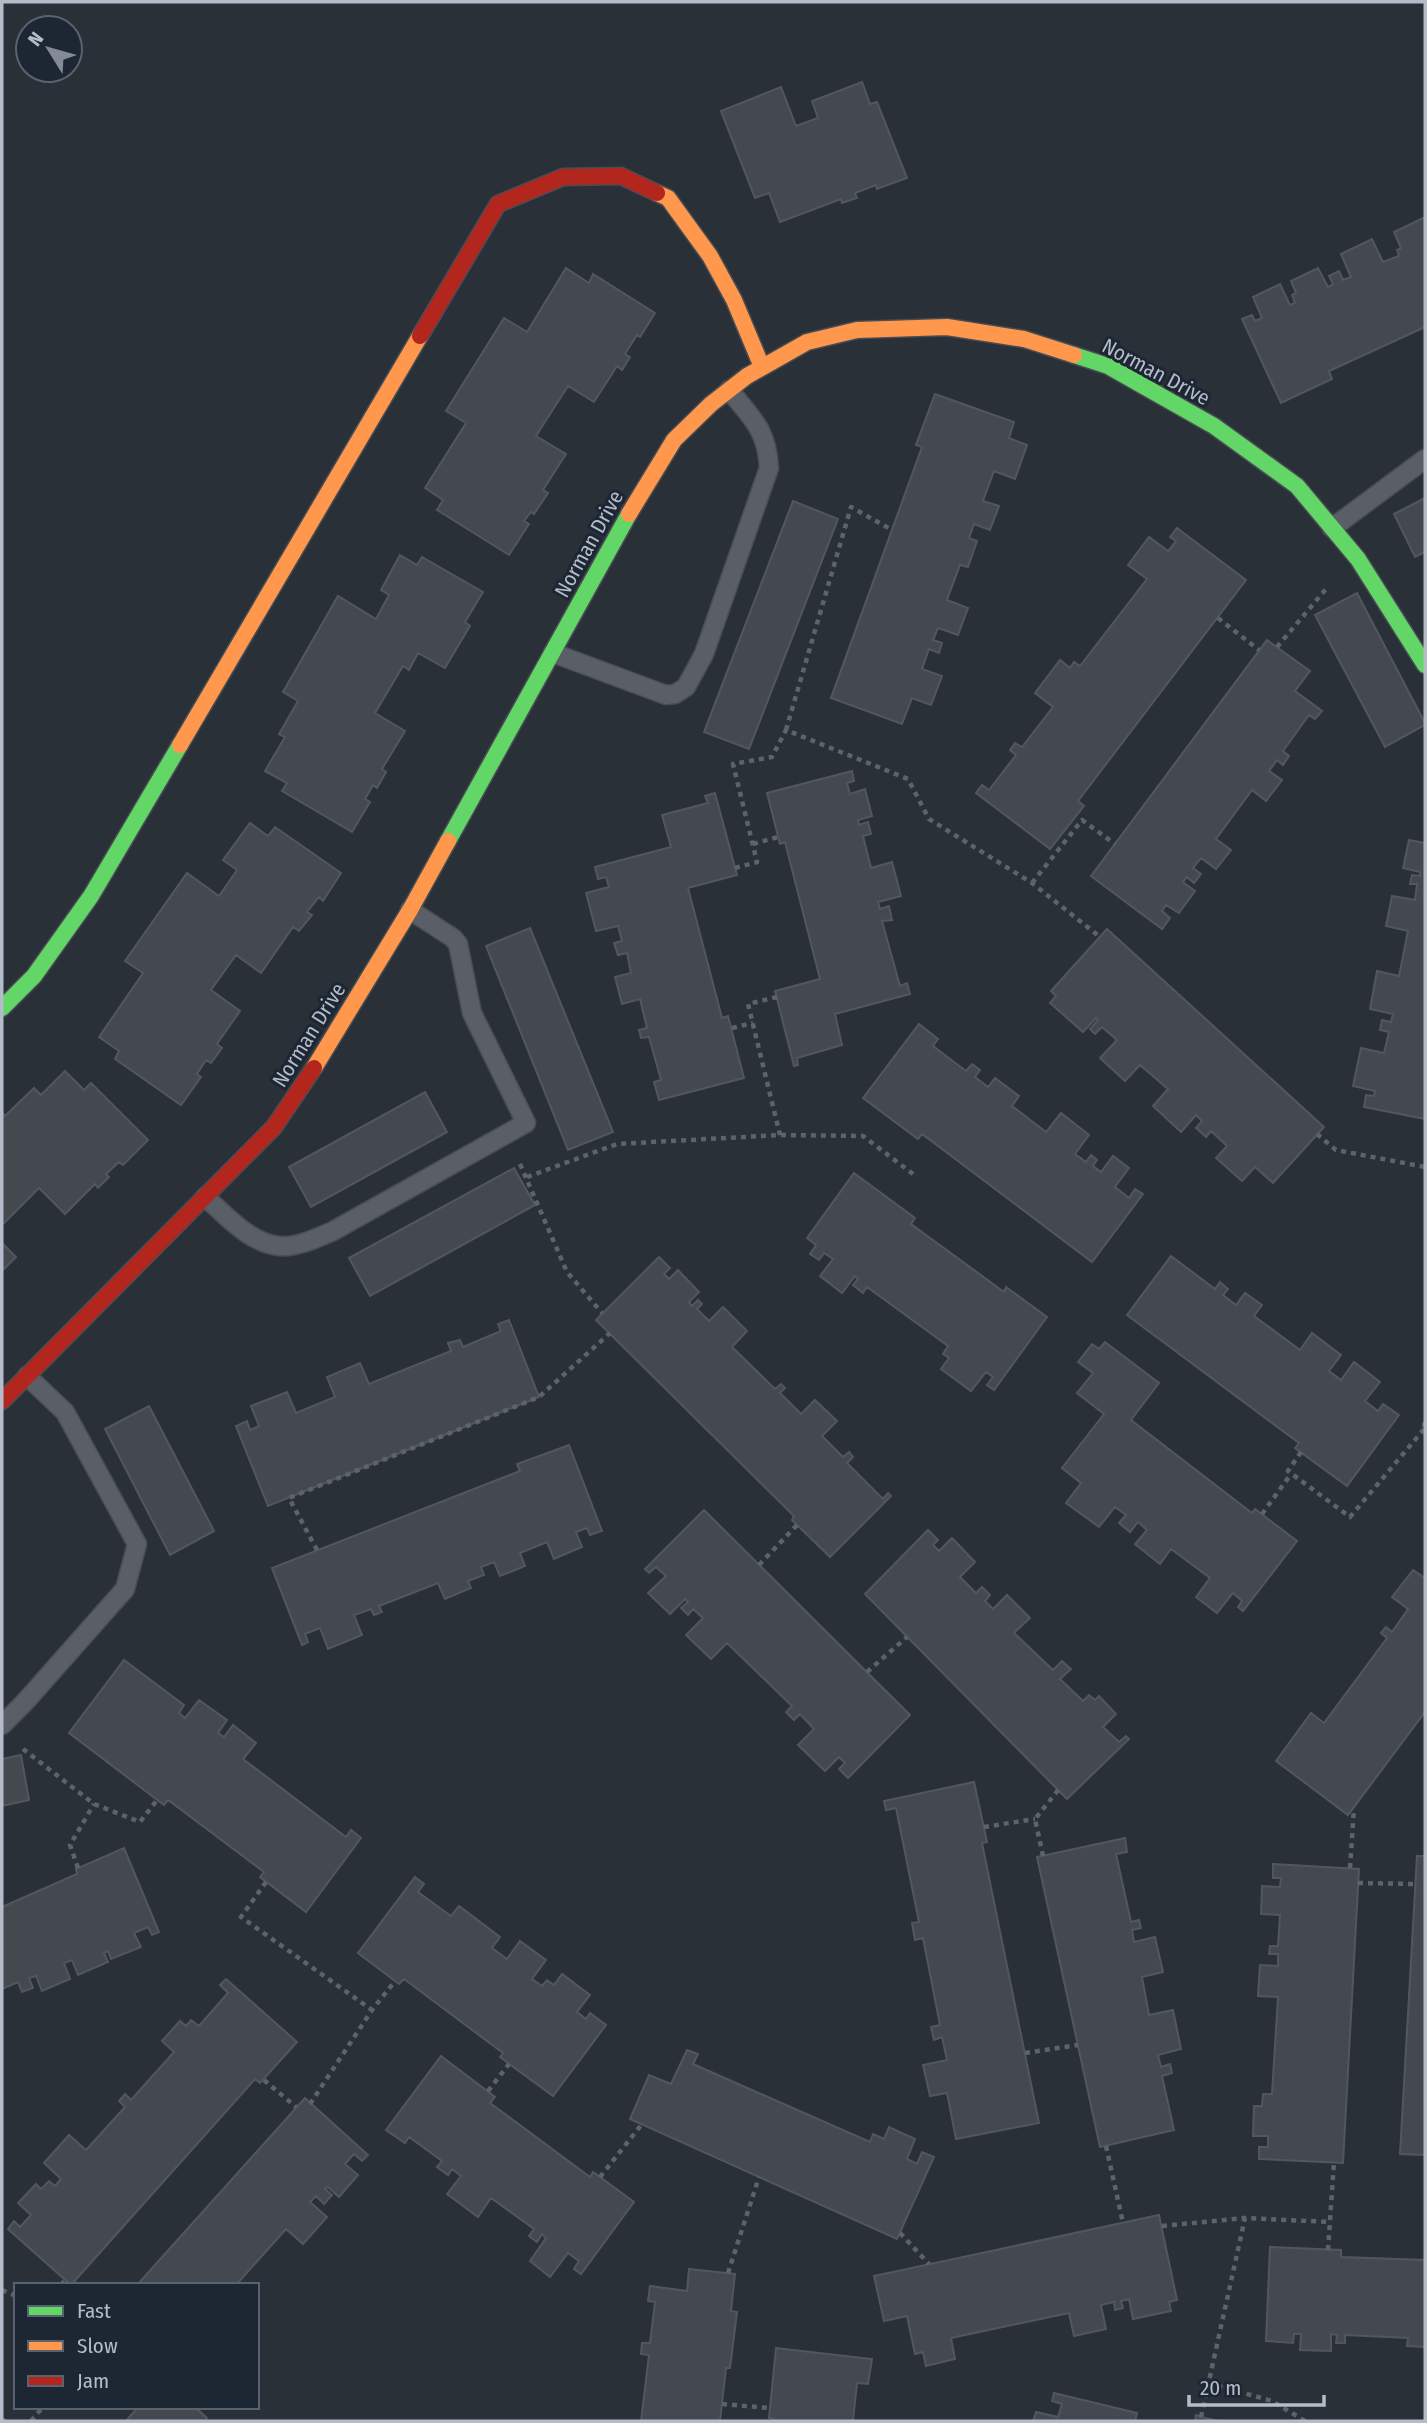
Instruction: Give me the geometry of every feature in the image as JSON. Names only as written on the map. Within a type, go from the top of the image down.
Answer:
[{"type":"street","points":[[2,1008],[34,976],[91,896],[498,204],[563,177],[621,176],[668,198],[710,256],[734,300],[762,367]]},
{"type":"street","name":"Norman Drive","points":[[2,1401],[274,1128],[311,1073],[410,910],[631,510],[674,440],[729,390],[762,367],[807,342],[857,330],[947,327],[1024,339],[1108,366],[1214,426],[1297,485],[1354,554],[1425,664]]},
{"type":"lane","points":[[553,653],[666,695],[675,694],[686,687],[704,654],[769,468],[768,449],[761,429],[729,390]]},
{"type":"lane","points":[[1332,528],[1425,459]]},
{"type":"lane","points":[[205,1197],[249,1235],[279,1247],[309,1241],[333,1231],[526,1123],[472,1013],[458,944],[410,910]]},
{"type":"lane","points":[[2,1725],[125,1589],[137,1544],[65,1412],[27,1376]]},
{"type":"path","points":[[735,868],[757,862],[733,764],[772,757],[786,730],[851,507],[892,530]]},
{"type":"path","points":[[1277,647],[1354,554]]},
{"type":"path","points":[[1218,618],[1259,650]]},
{"type":"path","points":[[786,730],[908,779],[929,819],[1032,883],[1100,937]]},
{"type":"path","points":[[1032,883],[1082,820],[1115,844]]},
{"type":"path","points":[[753,844],[778,837]]},
{"type":"path","points":[[777,997],[748,1004],[780,1136]]},
{"type":"path","points":[[732,1028],[752,1023]]},
{"type":"path","points":[[1317,1134],[1336,1150],[1425,1167]]},
{"type":"path","points":[[502,1136],[527,1177],[568,1272],[602,1313]]},
{"type":"path","points":[[527,1177],[617,1144],[780,1136],[863,1136],[917,1177]]},
{"type":"path","points":[[317,1550],[289,1498],[539,1397],[610,1333]]},
{"type":"path","points":[[1301,1452],[1288,1471],[1350,1517],[1424,1427],[1425,1419]]},
{"type":"path","points":[[1262,1514],[1291,1474]]},
{"type":"path","points":[[758,1565],[797,1525]]},
{"type":"path","points":[[867,1672],[906,1637]]},
{"type":"path","points":[[22,1748],[94,1804],[140,1822],[157,1800]]},
{"type":"path","points":[[984,1827],[1035,1819],[1059,1789]]},
{"type":"path","points":[[78,1868],[70,1845],[94,1804]]},
{"type":"path","points":[[1350,1868],[1354,1808]]},
{"type":"path","points":[[1035,1819],[1043,1856]]},
{"type":"path","points":[[266,1882],[242,1917],[372,2010]]},
{"type":"path","points":[[1358,1883],[1415,1884]]},
{"type":"path","points":[[310,2104],[372,2010],[395,1981]]},
{"type":"path","points":[[1025,2053],[1078,2045]]},
{"type":"path","points":[[488,2091],[509,2064]]},
{"type":"path","points":[[264,2080],[296,2107]]},
{"type":"path","points":[[600,2177],[642,2124]]},
{"type":"path","points":[[1106,2146],[1123,2222]]},
{"type":"path","points":[[1328,2250],[1334,2162]]},
{"type":"path","points":[[727,2273],[759,2177]]},
{"type":"path","points":[[1162,2225],[1245,2218],[1330,2222]]},
{"type":"path","points":[[1201,2417],[1245,2218]]},
{"type":"path","points":[[900,2233],[929,2264]]},
{"type":"path","points":[[1209,2383],[1272,2401],[1305,2421]]},
{"type":"path","points":[[722,2404],[769,2408]]},
{"type":"building","points":[[862,82],[870,104],[877,102],[907,178],[877,189],[876,185],[855,193],[857,198],[842,203],[841,199],[780,222],[769,193],[755,198],[721,111],[781,87],[796,126],[818,118],[812,101]]},
{"type":"building","points":[[1425,217],[1425,327],[1329,371],[1332,379],[1281,403],[1242,319],[1252,315],[1255,321],[1262,318],[1253,297],[1280,284],[1290,305],[1295,303],[1292,295],[1296,293],[1291,281],[1318,268],[1328,287],[1333,284],[1329,276],[1339,271],[1343,280],[1351,277],[1341,254],[1372,239],[1383,262],[1399,256],[1397,250],[1401,248],[1394,232]]},
{"type":"building","points":[[566,268],[589,283],[593,274],[655,313],[625,354],[630,357],[622,370],[617,366],[594,402],[568,386],[536,436],[566,454],[543,490],[548,493],[534,514],[531,512],[524,521],[529,524],[509,555],[437,510],[443,500],[425,488],[466,423],[446,411],[504,318],[527,332]]},
{"type":"building","points":[[935,394],[1014,422],[1009,438],[1027,445],[1015,479],[994,471],[983,501],[999,506],[990,530],[974,524],[969,538],[977,541],[968,567],[960,565],[947,600],[968,608],[958,635],[938,628],[933,640],[942,643],[939,653],[929,649],[922,669],[942,676],[931,705],[912,698],[902,724],[831,698],[922,447],[916,445]]},
{"type":"building","points":[[1425,498],[1425,552],[1415,557],[1394,514]]},
{"type":"building","points":[[793,501],[838,519],[749,749],[704,732]]},
{"type":"building","points":[[1177,528],[1246,580],[1078,801],[1084,806],[1050,849],[976,793],[982,785],[989,790],[1016,755],[1010,750],[1015,743],[1022,747],[1053,707],[1035,693],[1060,660],[1070,668],[1074,662],[1080,666],[1147,579],[1128,565],[1149,537],[1168,551],[1176,541],[1170,537]]},
{"type":"building","points":[[400,555],[417,565],[422,557],[483,592],[465,622],[470,626],[445,668],[418,653],[409,670],[403,666],[375,713],[405,731],[382,769],[386,772],[377,788],[373,785],[365,799],[370,802],[352,832],[282,791],[287,783],[265,771],[285,737],[279,734],[298,701],[283,692],[338,596],[376,619],[389,595],[381,590]]},
{"type":"building","points":[[1357,593],[1425,723],[1385,747],[1315,615]]},
{"type":"building","points":[[1267,640],[1310,671],[1295,691],[1322,711],[1315,719],[1309,715],[1283,751],[1289,756],[1283,765],[1277,760],[1269,771],[1282,780],[1266,801],[1252,790],[1216,839],[1231,850],[1216,869],[1201,858],[1193,868],[1201,874],[1194,883],[1187,877],[1183,882],[1195,891],[1179,913],[1166,905],[1162,911],[1170,918],[1162,929],[1091,876]]},
{"type":"building","points":[[852,771],[854,781],[847,783],[850,794],[865,789],[872,816],[858,820],[859,825],[868,822],[871,834],[863,836],[871,868],[892,862],[901,896],[878,902],[880,909],[889,906],[892,920],[882,921],[900,986],[907,983],[910,994],[835,1014],[842,1045],[797,1058],[798,1065],[794,1066],[775,991],[820,979],[785,842],[780,844],[767,793]]},
{"type":"building","points":[[715,793],[737,875],[688,888],[722,1018],[728,1016],[744,1078],[659,1100],[654,1082],[661,1080],[649,1037],[641,1038],[639,1030],[647,1028],[640,999],[622,1004],[615,977],[631,973],[627,953],[618,955],[614,943],[622,941],[618,926],[596,931],[586,893],[609,887],[606,877],[598,879],[595,867],[671,847],[662,815],[708,803],[705,796]]},
{"type":"building","points":[[250,823],[268,836],[275,827],[341,873],[323,901],[319,897],[307,912],[312,915],[299,931],[293,927],[261,973],[236,955],[211,990],[240,1011],[217,1044],[222,1048],[211,1063],[206,1060],[197,1074],[201,1077],[181,1105],[115,1059],[119,1051],[99,1037],[143,973],[125,961],[187,873],[219,896],[237,870],[223,860]]},
{"type":"building","points":[[1409,840],[1425,843],[1425,1119],[1364,1107],[1366,1095],[1374,1096],[1375,1091],[1353,1086],[1361,1048],[1384,1053],[1389,1032],[1380,1030],[1382,1020],[1391,1022],[1393,1014],[1370,1009],[1377,971],[1399,976],[1408,931],[1386,926],[1392,896],[1415,900],[1417,884],[1410,884],[1412,875],[1420,876],[1420,872],[1403,868]]},
{"type":"building","points":[[530,928],[613,1132],[568,1150],[486,946]]},
{"type":"building","points":[[1107,929],[1324,1127],[1273,1183],[1255,1167],[1242,1181],[1216,1158],[1227,1146],[1211,1131],[1206,1137],[1196,1128],[1202,1121],[1196,1115],[1181,1132],[1153,1106],[1168,1089],[1140,1065],[1125,1081],[1100,1058],[1117,1040],[1102,1027],[1095,1034],[1090,1029],[1098,1020],[1096,1018],[1083,1032],[1050,1003],[1056,996],[1051,991]]},
{"type":"building","points":[[919,1024],[938,1039],[933,1046],[966,1071],[972,1064],[980,1070],[975,1077],[988,1087],[995,1078],[1019,1096],[1012,1106],[1046,1132],[1061,1113],[1089,1135],[1075,1154],[1086,1162],[1091,1155],[1097,1160],[1093,1166],[1101,1172],[1113,1156],[1129,1168],[1115,1187],[1129,1198],[1135,1189],[1143,1194],[1092,1262],[922,1134],[918,1139],[863,1098]]},
{"type":"building","points":[[65,1071],[84,1090],[91,1083],[148,1140],[123,1165],[119,1162],[106,1174],[109,1177],[98,1188],[95,1184],[65,1214],[39,1188],[2,1225],[2,1112],[5,1116],[34,1088],[41,1095]]},
{"type":"building","points":[[425,1092],[447,1132],[311,1207],[289,1167]]},
{"type":"building","points":[[514,1168],[535,1205],[370,1296],[349,1258]]},
{"type":"building","points":[[854,1173],[915,1218],[911,1224],[1004,1292],[1006,1287],[1047,1317],[994,1390],[987,1385],[993,1377],[986,1372],[971,1391],[941,1369],[949,1358],[943,1354],[948,1346],[867,1287],[863,1293],[853,1285],[858,1279],[855,1276],[842,1293],[820,1276],[833,1259],[824,1253],[819,1260],[810,1254],[816,1245],[807,1238]]},
{"type":"building","points":[[2,1243],[16,1257],[2,1271]]},
{"type":"building","points":[[1171,1256],[1215,1289],[1220,1282],[1228,1289],[1223,1295],[1236,1305],[1245,1293],[1262,1305],[1254,1316],[1300,1350],[1312,1333],[1341,1355],[1329,1371],[1341,1380],[1354,1362],[1380,1382],[1365,1401],[1378,1411],[1383,1404],[1399,1415],[1347,1486],[1295,1448],[1299,1443],[1127,1315]]},
{"type":"building","points":[[659,1257],[670,1268],[664,1274],[669,1279],[678,1270],[699,1292],[689,1302],[692,1306],[698,1300],[702,1304],[697,1309],[709,1321],[723,1307],[747,1331],[732,1347],[775,1389],[781,1384],[785,1388],[780,1393],[801,1414],[815,1400],[837,1421],[822,1436],[843,1457],[849,1452],[853,1457],[847,1463],[883,1499],[888,1493],[891,1496],[830,1557],[792,1520],[794,1516],[596,1320]]},
{"type":"building","points":[[509,1320],[539,1397],[268,1506],[236,1426],[247,1421],[250,1430],[259,1426],[251,1406],[287,1392],[296,1413],[335,1397],[327,1377],[360,1363],[369,1384],[451,1351],[448,1343],[460,1340],[463,1347],[501,1331],[498,1324]]},
{"type":"building","points":[[1105,1342],[1159,1383],[1131,1420],[1252,1513],[1255,1509],[1297,1541],[1243,1611],[1238,1607],[1242,1601],[1233,1593],[1217,1613],[1196,1597],[1210,1578],[1171,1549],[1160,1564],[1135,1544],[1147,1530],[1138,1522],[1130,1532],[1119,1523],[1126,1515],[1115,1507],[1099,1527],[1066,1503],[1081,1483],[1062,1468],[1104,1414],[1077,1393],[1093,1373],[1078,1362],[1092,1344],[1099,1349]]},
{"type":"building","points":[[149,1406],[214,1531],[170,1555],[105,1429]]},
{"type":"building","points":[[569,1445],[602,1531],[590,1535],[587,1528],[576,1532],[582,1547],[554,1559],[547,1542],[520,1553],[525,1566],[500,1576],[494,1562],[481,1567],[484,1575],[468,1581],[471,1588],[445,1599],[438,1583],[379,1606],[382,1612],[374,1615],[371,1609],[354,1615],[362,1635],[328,1649],[320,1628],[305,1634],[308,1642],[302,1645],[272,1568],[520,1471],[517,1464]]},
{"type":"building","points":[[704,1510],[910,1715],[848,1778],[839,1769],[845,1763],[839,1757],[825,1771],[798,1745],[814,1729],[800,1714],[794,1720],[786,1712],[792,1706],[727,1643],[711,1659],[686,1635],[703,1618],[693,1609],[688,1615],[681,1608],[688,1602],[685,1599],[670,1614],[648,1593],[666,1576],[656,1567],[649,1573],[645,1569]]},
{"type":"building","points":[[928,1530],[938,1540],[933,1545],[939,1551],[952,1538],[975,1562],[960,1577],[976,1593],[982,1587],[990,1595],[985,1601],[993,1609],[1007,1595],[1030,1618],[1014,1633],[1053,1670],[1062,1661],[1071,1669],[1060,1679],[1083,1701],[1089,1695],[1095,1700],[1099,1696],[1116,1714],[1103,1727],[1119,1742],[1126,1736],[1129,1739],[1067,1799],[865,1594]]},
{"type":"building","points":[[1413,1570],[1425,1578],[1425,1712],[1348,1815],[1276,1761],[1311,1713],[1324,1723],[1387,1638],[1381,1633],[1386,1627],[1392,1632],[1408,1609],[1392,1597]]},
{"type":"building","points":[[124,1660],[184,1705],[179,1713],[185,1718],[199,1700],[227,1720],[218,1733],[224,1737],[233,1725],[256,1743],[243,1759],[346,1837],[351,1830],[361,1838],[306,1912],[260,1877],[264,1872],[168,1800],[164,1805],[69,1733]]},
{"type":"building","points":[[21,1755],[29,1800],[2,1806],[2,1759]]},
{"type":"building","points":[[974,1782],[987,1842],[982,1843],[1039,2123],[956,2139],[947,2093],[930,2096],[923,2065],[947,2060],[942,2037],[934,2040],[931,2027],[940,2025],[923,1938],[915,1940],[912,1923],[919,1922],[896,1808],[886,1810],[884,1801]]},
{"type":"building","points":[[1125,1838],[1127,1852],[1116,1854],[1131,1922],[1139,1920],[1141,1928],[1132,1930],[1134,1942],[1155,1937],[1163,1972],[1142,1977],[1149,2015],[1173,2010],[1181,2049],[1158,2055],[1161,2067],[1170,2064],[1172,2073],[1162,2076],[1174,2130],[1100,2147],[1037,1857]]},
{"type":"building","points":[[124,1848],[159,1932],[152,1935],[148,1927],[134,1933],[141,1947],[111,1959],[108,1951],[104,1953],[108,1962],[78,1975],[72,1960],[64,1963],[70,1979],[42,1991],[36,1976],[29,1978],[33,1988],[22,1992],[18,1982],[2,1989],[2,1907],[77,1874],[76,1869]]},
{"type":"building","points":[[1417,1856],[1425,1856],[1425,2155],[1400,2154]]},
{"type":"building","points":[[1273,1864],[1359,1869],[1343,2163],[1259,2159],[1259,2147],[1268,2147],[1268,2136],[1253,2136],[1254,2106],[1262,2106],[1263,2094],[1272,2094],[1278,1997],[1258,1996],[1260,1965],[1278,1966],[1278,1954],[1269,1954],[1270,1946],[1278,1946],[1280,1915],[1261,1914],[1262,1886],[1280,1887],[1281,1878],[1273,1878]]},
{"type":"building","points":[[415,1877],[424,1884],[418,1892],[451,1916],[459,1906],[500,1937],[492,1948],[507,1959],[520,1941],[546,1960],[532,1979],[542,1986],[547,1980],[554,1985],[562,1974],[590,1995],[577,2012],[586,2019],[590,2013],[606,2025],[553,2096],[500,2057],[503,2053],[404,1979],[399,1984],[358,1953]]},
{"type":"building","points":[[226,1979],[297,2042],[260,2083],[255,2079],[73,2283],[69,2283],[8,2229],[14,2221],[20,2227],[31,2215],[18,2203],[36,2184],[41,2189],[49,2181],[55,2186],[61,2179],[44,2163],[69,2135],[86,2150],[125,2107],[119,2101],[125,2094],[131,2100],[174,2052],[162,2041],[180,2021],[186,2026],[191,2020],[199,2026],[228,1993],[220,1985]]},
{"type":"building","points":[[687,2050],[698,2054],[693,2064],[870,2142],[873,2134],[884,2139],[889,2127],[915,2139],[907,2159],[917,2164],[922,2152],[934,2157],[897,2239],[630,2119],[649,2075],[671,2084]]},
{"type":"building","points":[[441,2056],[495,2097],[490,2103],[590,2177],[593,2172],[634,2202],[581,2274],[574,2269],[579,2261],[568,2253],[550,2277],[530,2261],[546,2238],[542,2234],[537,2242],[529,2236],[534,2229],[491,2198],[478,2217],[447,2194],[461,2176],[452,2169],[448,2175],[437,2167],[442,2161],[409,2137],[405,2143],[386,2130]]},
{"type":"building","points":[[305,2098],[368,2155],[362,2161],[354,2154],[345,2164],[358,2175],[339,2197],[328,2187],[325,2189],[332,2195],[324,2204],[316,2196],[310,2202],[327,2217],[303,2244],[286,2229],[238,2283],[139,2283]]},
{"type":"building","points":[[1159,2215],[1177,2300],[1169,2302],[1171,2311],[1133,2319],[1129,2299],[1121,2301],[1123,2308],[1115,2310],[1114,2302],[1101,2305],[1106,2329],[1074,2336],[1069,2313],[951,2338],[955,2359],[926,2366],[923,2352],[915,2354],[907,2316],[884,2321],[874,2276]]},
{"type":"building","points":[[1270,2247],[1341,2250],[1341,2257],[1425,2260],[1425,2347],[1407,2346],[1408,2338],[1345,2335],[1345,2343],[1336,2343],[1337,2335],[1331,2334],[1331,2351],[1300,2350],[1301,2334],[1294,2334],[1293,2343],[1266,2341]]},
{"type":"building","points":[[689,2269],[735,2274],[731,2311],[737,2312],[730,2368],[726,2368],[720,2421],[641,2421],[649,2355],[641,2354],[642,2343],[650,2343],[655,2302],[648,2301],[650,2286],[687,2291]]},
{"type":"building","points":[[776,2348],[872,2359],[868,2384],[857,2383],[853,2421],[774,2421],[769,2418]]},
{"type":"building","points":[[1054,2393],[1137,2413],[1135,2421],[1033,2421],[1036,2412],[1058,2417],[1062,2404],[1052,2401]]},
{"type":"building","points":[[136,2409],[197,2409],[207,2418],[205,2421],[126,2421]]},
{"type":"building","points":[[1196,2415],[1201,2417],[1219,2421],[1195,2421]]},
{"type":"traffic: fast","points":[[1074,355],[1108,366],[1214,426],[1297,486],[1358,559],[1425,665]]},
{"type":"traffic: fast","points":[[448,841],[629,514]]},
{"type":"traffic: fast","points":[[2,1008],[34,976],[91,896],[180,745]]},
{"type":"traffic: slow","points":[[657,193],[668,198],[710,256],[734,300],[762,367]]},
{"type":"traffic: slow","points":[[629,514],[674,440],[711,404],[747,376],[807,342],[857,330],[947,327],[1024,339],[1074,355]]},
{"type":"traffic: slow","points":[[180,745],[420,336]]},
{"type":"traffic: slow","points":[[314,1068],[410,910],[448,841]]},
{"type":"traffic: jam","points":[[420,336],[498,204],[563,177],[621,176],[657,193]]},
{"type":"traffic: jam","points":[[2,1401],[274,1127],[314,1068]]}]
